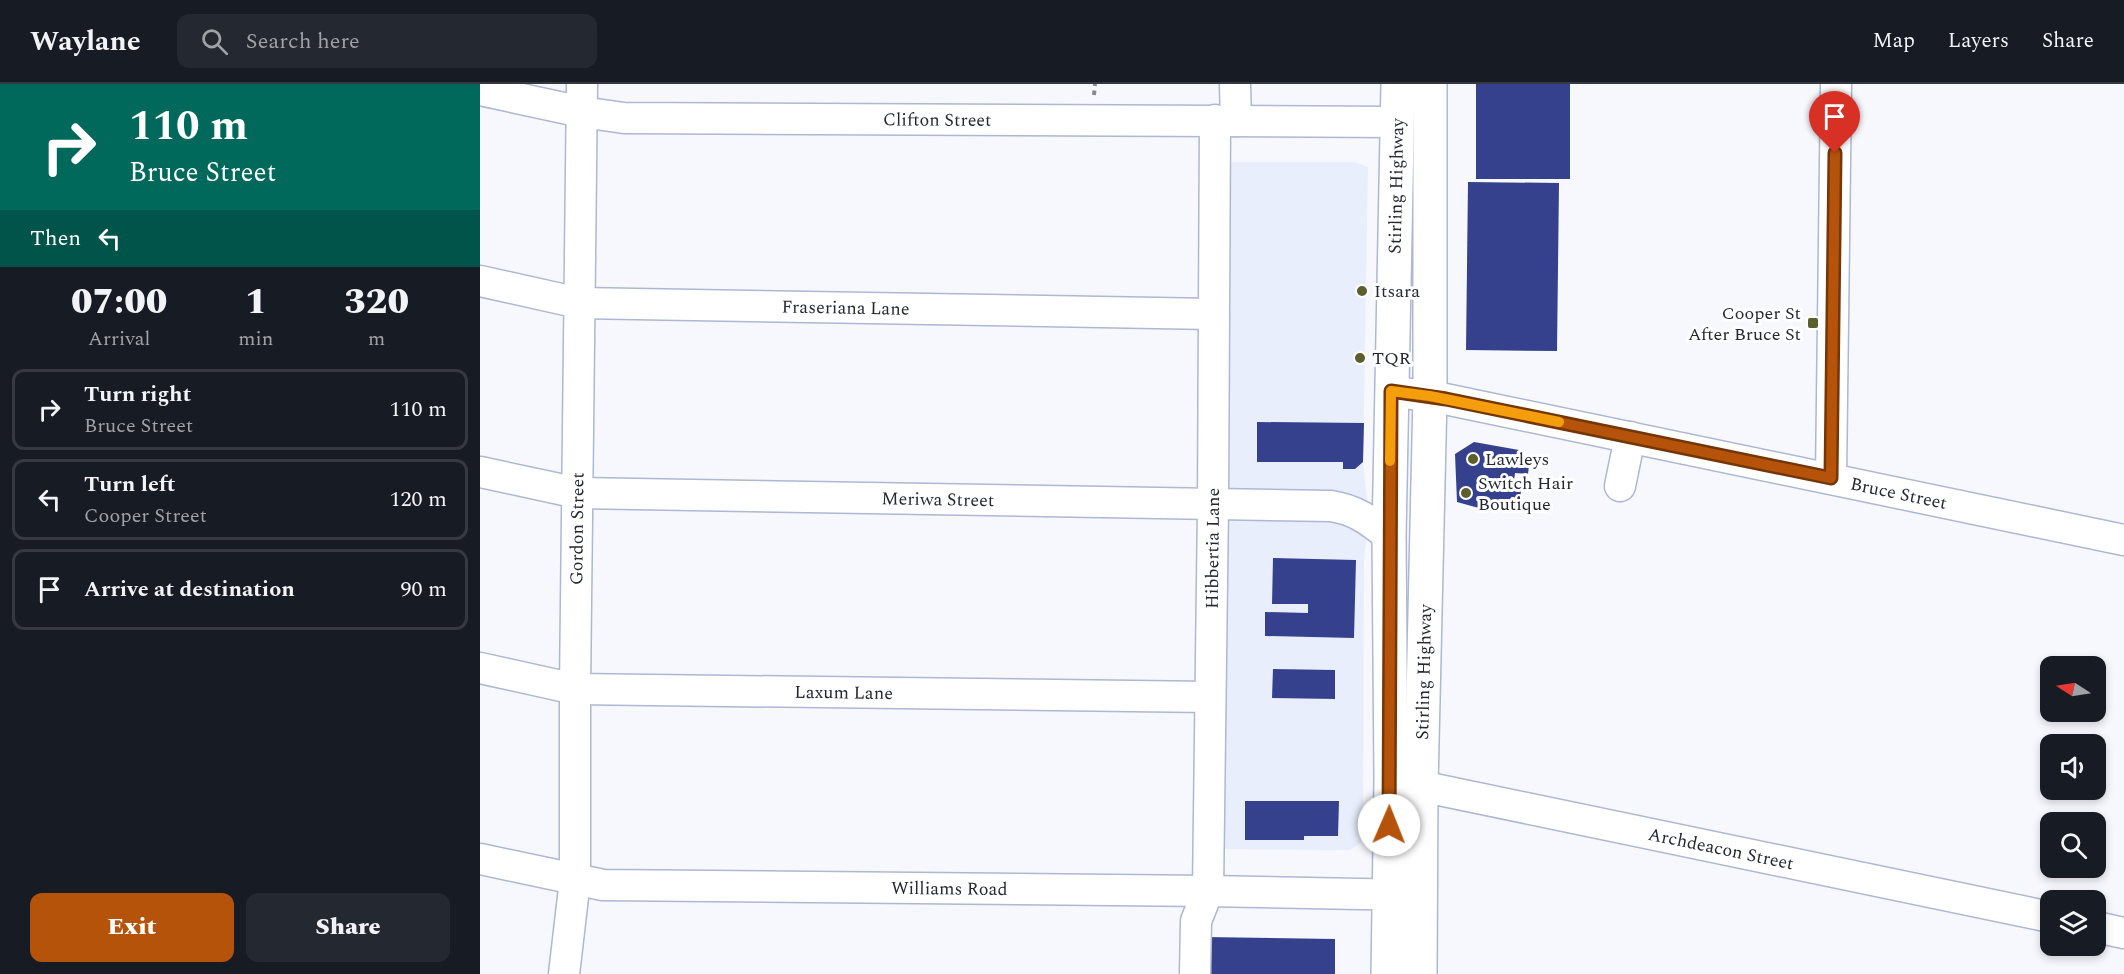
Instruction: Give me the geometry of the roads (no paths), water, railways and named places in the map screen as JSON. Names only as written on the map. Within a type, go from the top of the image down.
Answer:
[{"type":"highway","name":"Stirling Highway","points":[[1398,84],[1389,536],[1406,783],[1421,895],[1420,974]]},
{"type":"highway","name":"Stirling Highway","points":[[1388,974],[1388,894],[1406,783],[1430,396],[1431,84]]},
{"type":"street","name":"Hibbertia Lane","points":[[1195,974],[1196,921],[1208,891],[1213,314],[1226,121],[1235,84]]},
{"type":"street","points":[[1831,478],[1836,84]]},
{"type":"street","name":"Clifton Street","points":[[480,90],[582,98],[624,118],[1398,122]]},
{"type":"street","name":"Gordon Street","points":[[564,974],[575,880],[582,98]]},
{"type":"street","name":"Fraseriana Lane","points":[[480,281],[579,303],[1213,314]]},
{"type":"street","name":"Bruce Street","points":[[1391,391],[1430,396],[2124,540]]},
{"type":"street","points":[[1620,486],[1630,437]]},
{"type":"street","name":"Meriwa Street","points":[[480,472],[578,493],[1331,506],[1349,509],[1369,520],[1389,536]]},
{"type":"street","name":"Laxum Lane","points":[[480,668],[575,689],[1210,697]]},
{"type":"street","name":"Archdeacon Street","points":[[1406,783],[2040,915]]},
{"type":"street","name":"Williams Road","points":[[480,859],[603,885],[1421,895]]},
{"type":"street","points":[[2106,929],[2124,933]]},
{"type":"place","name":"Itsara","points":[[1362,291]]},
{"type":"place","name":"Cooper St After Bruce St","points":[[1813,323]]},
{"type":"place","name":"TQR","points":[[1360,358]]},
{"type":"place","name":"Lawleys","points":[[1473,459]]},
{"type":"place","name":"Switch Hair Boutique","points":[[1466,493]]}]
